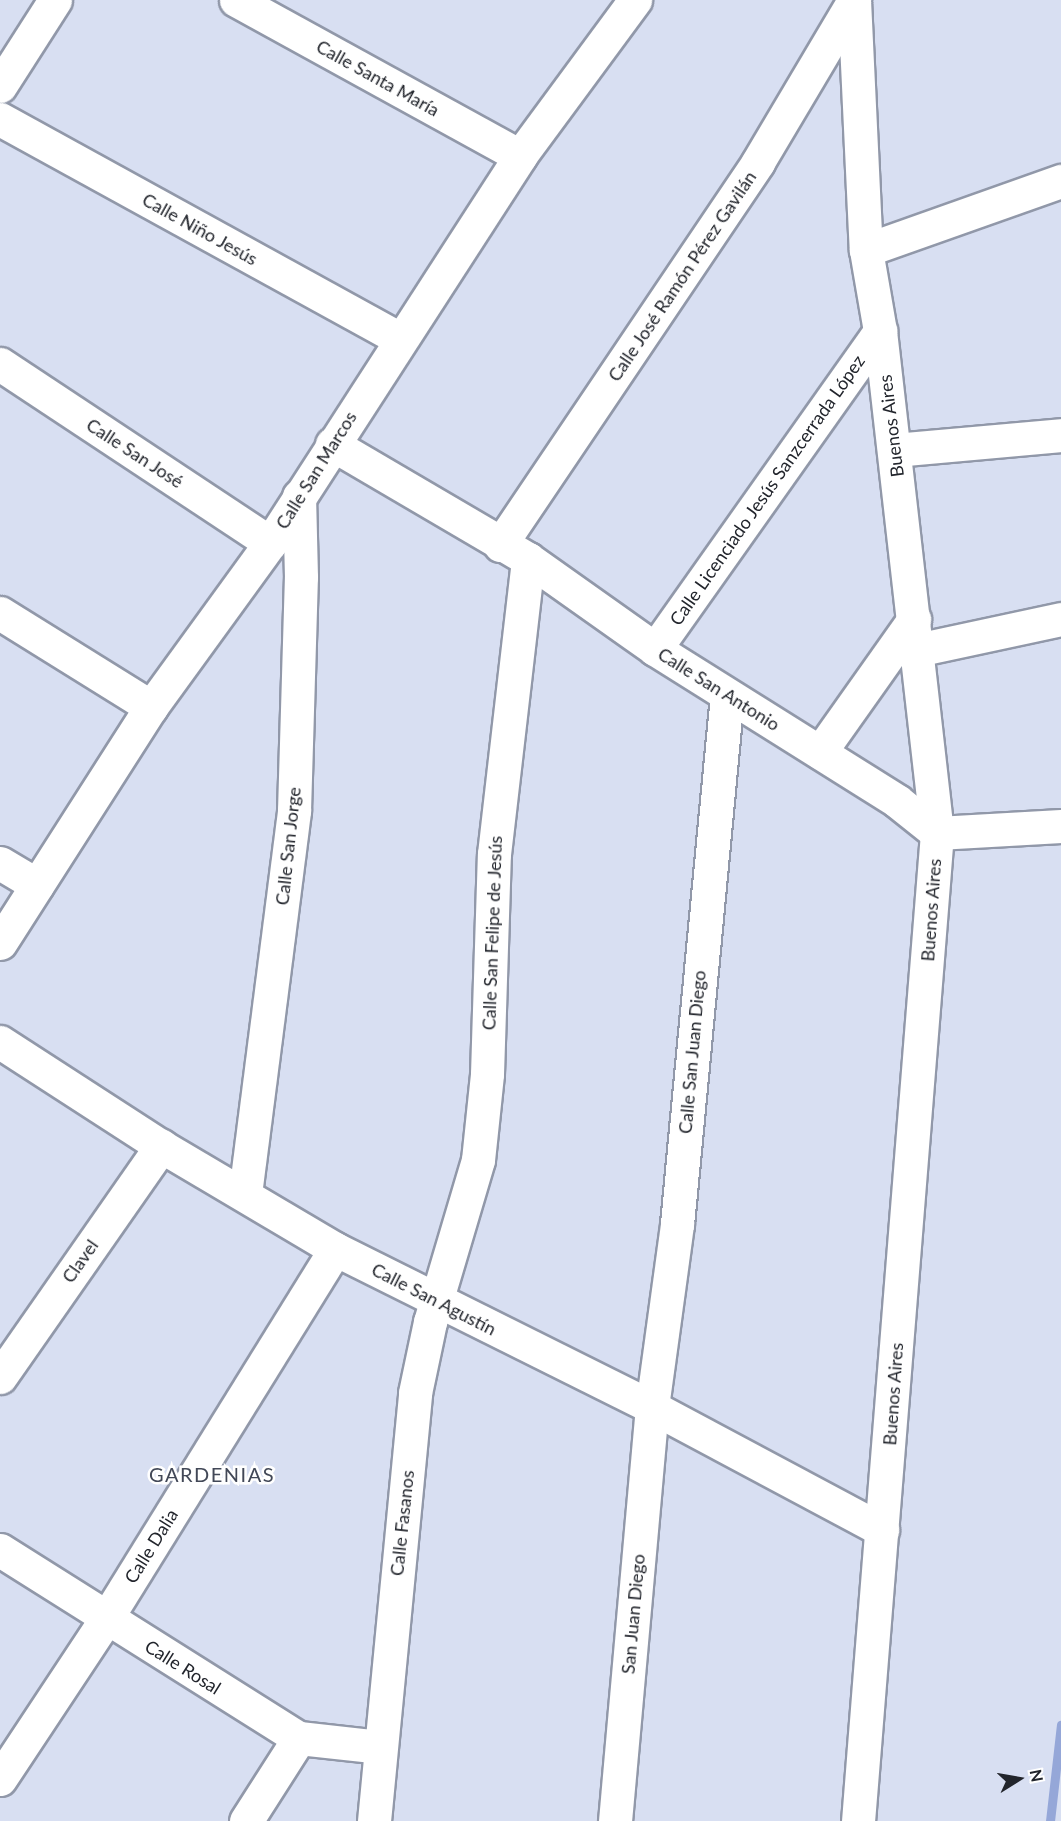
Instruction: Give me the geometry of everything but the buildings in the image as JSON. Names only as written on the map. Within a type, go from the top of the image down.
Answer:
[{"type":"street","points":[[0,86],[55,0]]},
{"type":"street","name":"Calle Santa María","points":[[237,0],[519,156]]},
{"type":"street","name":"Calle San Marcos","points":[[0,943],[151,707],[270,543],[519,156],[635,0]]},
{"type":"street","name":"Buenos Aires","points":[[854,0],[866,250],[880,332],[937,833],[858,1821]]},
{"type":"street","name":"Calle José Ramón Pérez Gavilán","points":[[514,552],[759,162],[854,0]]},
{"type":"street","name":"Calle Niño Jesús","points":[[0,119],[400,339]]},
{"type":"street","points":[[866,250],[1061,181]]},
{"type":"street","name":"Calle Licenciado Jesús Sanzcerrada López","points":[[655,649],[880,332]]},
{"type":"street","name":"Calle San José","points":[[0,364],[270,543]]},
{"type":"street","points":[[894,450],[1061,435]]},
{"type":"street","name":"Calle San Antonio","points":[[332,444],[514,552],[655,649],[897,801],[937,833]]},
{"type":"street","name":"Calle San Jorge","points":[[245,1194],[294,811],[301,577],[299,496]]},
{"type":"street","name":"Calle San Felipe de Jesús","points":[[436,1301],[478,1160],[487,1074],[494,854],[514,552]]},
{"type":"street","points":[[0,613],[151,707]]},
{"type":"street","points":[[820,752],[916,634],[1061,619]]},
{"type":"street","name":"Calle San Juan Diego","points":[[652,1407],[677,1224],[727,695]]},
{"type":"street","points":[[937,833],[1061,826]]},
{"type":"street","points":[[0,863],[37,885]]},
{"type":"street","name":"Calle San Agustín","points":[[0,1042],[161,1146],[335,1249],[652,1407],[882,1530]]},
{"type":"street","name":"Clavel","points":[[0,1377],[161,1146]]},
{"type":"street","name":"Calle Dalia","points":[[0,1779],[106,1619],[335,1249]]},
{"type":"street","name":"Calle Fasanos","points":[[374,1821],[415,1393],[436,1301]]},
{"type":"street","name":"San Juan Diego","points":[[615,1821],[652,1407]]},
{"type":"street","name":"Calle Rosal","points":[[0,1550],[106,1619],[299,1738],[380,1747]]},
{"type":"street","points":[[246,1821],[299,1738]]},
{"type":"waterway","points":[[1050,1821],[1061,1725]]},
{"type":"district","name":"GARDENIAS","points":[[212,1474]]}]
